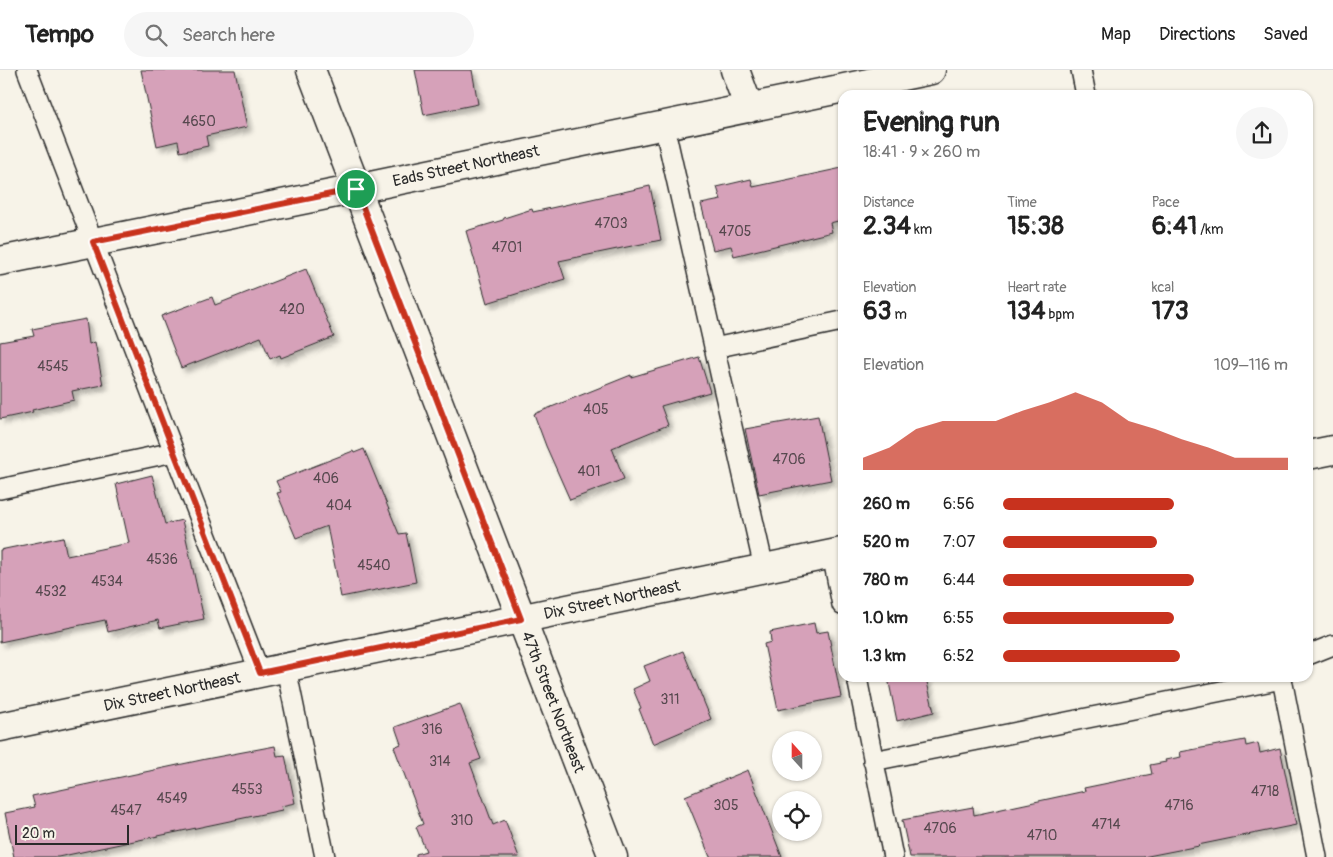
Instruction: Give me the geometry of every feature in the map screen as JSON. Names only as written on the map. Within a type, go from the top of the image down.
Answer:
[{"type":"street","name":"47th Street Northeast","points":[[311,70],[613,857]]},
{"type":"street","points":[[735,70],[749,108]]},
{"type":"street","name":"Eads Street Northeast","points":[[0,261],[931,70]]},
{"type":"street","points":[[1313,454],[1333,450]]},
{"type":"street","name":"Dix Street Northeast","points":[[0,727],[837,553]]},
{"type":"lane","points":[[27,70],[260,673]]},
{"type":"lane","points":[[1081,70],[1085,90]]},
{"type":"lane","points":[[664,125],[764,568]]},
{"type":"lane","points":[[714,348],[838,322]]},
{"type":"lane","points":[[0,489],[174,452]]},
{"type":"lane","points":[[1313,653],[1333,645]]},
{"type":"lane","points":[[286,668],[325,857]]},
{"type":"lane","points":[[858,682],[893,857]]},
{"type":"lane","points":[[873,761],[1262,682]]},
{"type":"lane","points":[[1283,682],[1317,857]]},
{"type":"building","points":[[141,70],[235,70],[247,127],[206,136],[208,146],[180,152],[178,141],[157,146]]},
{"type":"building","points":[[415,70],[472,70],[478,104],[424,115]]},
{"type":"building","points":[[838,169],[838,221],[830,223],[832,232],[734,256],[731,246],[713,250],[701,204],[721,200],[717,187],[751,179],[753,187]]},
{"type":"building","points":[[650,186],[661,240],[559,261],[565,279],[487,303],[466,231],[532,209],[533,212]]},
{"type":"building","points":[[306,269],[334,337],[281,358],[280,355],[270,359],[261,337],[181,368],[161,316],[212,297],[215,305]]},
{"type":"building","points":[[86,319],[89,344],[95,342],[103,385],[72,391],[74,400],[0,419],[0,342],[34,336],[32,329]]},
{"type":"building","points":[[699,357],[710,392],[661,406],[668,425],[612,448],[624,479],[570,500],[534,414],[631,375],[631,377]]},
{"type":"building","points":[[818,416],[831,480],[759,494],[745,429]]},
{"type":"building","points":[[364,449],[399,534],[406,533],[416,582],[341,597],[327,526],[296,538],[277,493],[281,492],[276,481],[353,451],[354,453]]},
{"type":"building","points":[[152,475],[165,524],[182,520],[204,619],[160,628],[158,620],[108,632],[105,620],[0,642],[0,550],[63,537],[67,556],[129,543],[116,484]]},
{"type":"building","points":[[814,623],[816,633],[828,631],[841,697],[778,710],[764,644],[771,642],[770,632]]},
{"type":"building","points":[[683,651],[711,719],[653,744],[633,689],[650,681],[644,666]]},
{"type":"building","points":[[889,682],[927,682],[934,712],[897,721]]},
{"type":"building","points":[[460,704],[481,759],[470,763],[493,825],[505,820],[519,857],[416,857],[416,854],[426,851],[416,827],[423,824],[394,747],[401,744],[395,727]]},
{"type":"building","points":[[1245,740],[1246,746],[1258,743],[1260,753],[1280,748],[1296,825],[1143,857],[910,857],[902,820],[973,807],[974,815],[1085,791],[1084,788],[1152,774],[1150,765],[1181,757],[1180,752]]},
{"type":"building","points":[[275,746],[277,756],[285,755],[295,803],[281,806],[282,810],[58,857],[14,857],[5,813],[35,807],[32,796]]},
{"type":"building","points":[[748,770],[772,831],[772,841],[776,841],[782,857],[710,857],[685,796]]},
{"type":"route","points":[[356,189],[521,619],[260,673],[93,242],[356,189]]}]
